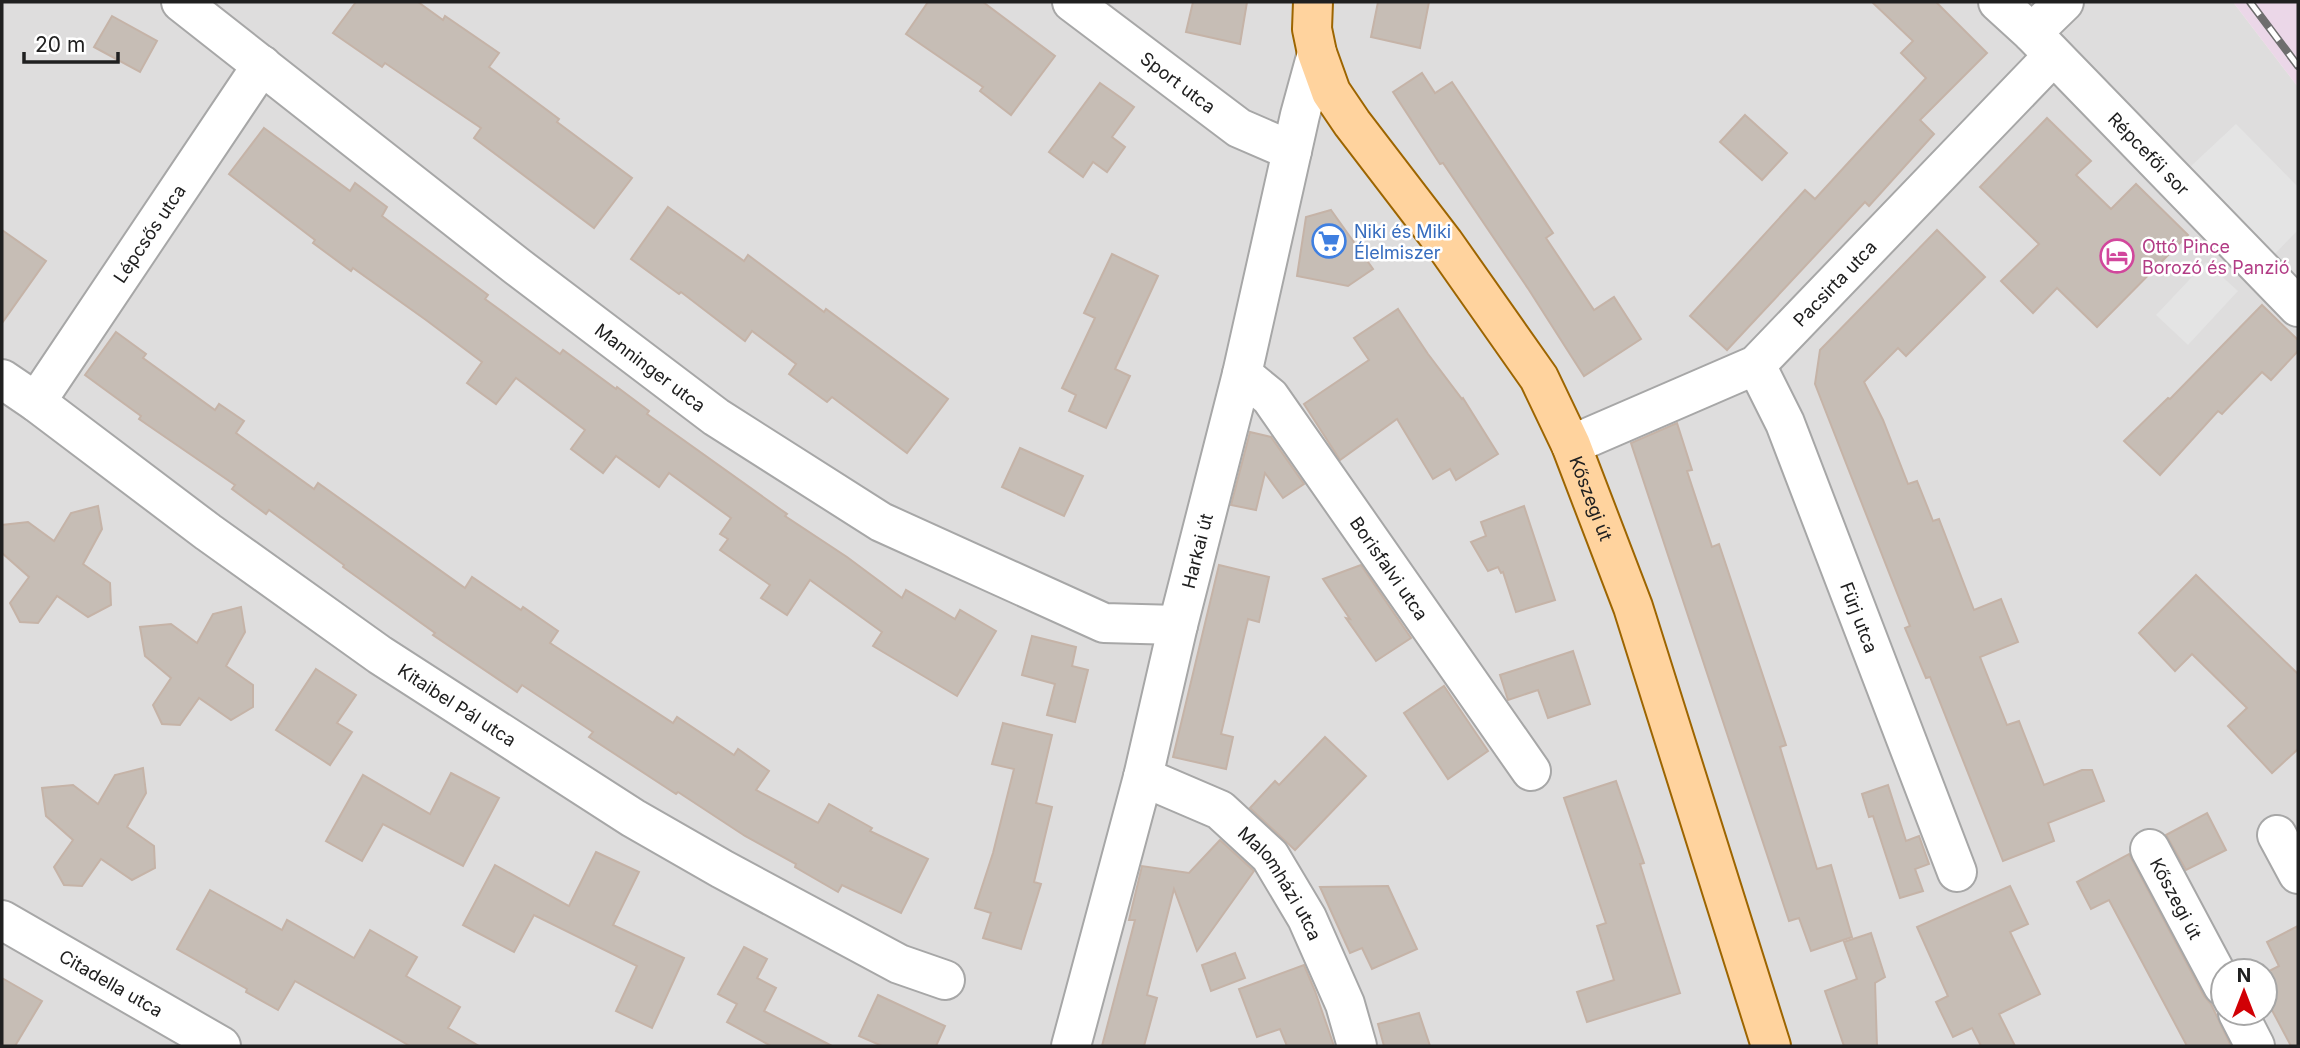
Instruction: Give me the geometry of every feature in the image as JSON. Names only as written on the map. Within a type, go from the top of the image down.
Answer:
[{"type":"main road","name":"Kőszegi út","points":[[1313,2],[1312,29],[1331,92],[1444,243],[1539,379],[1571,445],[1633,607],[1772,1046]]},
{"type":"street","name":"Manninger utca","points":[[181,2],[518,267],[716,417],[881,522],[1104,623],[1178,625]]},
{"type":"street","name":"Sport utca","points":[[1072,2],[1239,128],[1292,151]]},
{"type":"street","name":"Répcefői sor","points":[[1998,2],[2298,307]]},
{"type":"street","name":"Pacsirta utca","points":[[1571,445],[1756,365],[2043,45],[2064,2]]},
{"type":"street","name":"Harkai út","points":[[1071,1046],[1143,777],[1178,625],[1242,374],[1317,52]]},
{"type":"street","name":"Lépcsős utca","points":[[36,402],[262,65]]},
{"type":"street","name":"Fürj utca","points":[[1756,365],[1785,424],[1957,872]]},
{"type":"street","name":"Borisfalvi utca","points":[[1242,374],[1270,397],[1531,771]]},
{"type":"street","name":"Kitaibel Pál utca","points":[[2,379],[369,647],[611,804],[722,869],[899,964],[945,980]]},
{"type":"street","name":"Malomházi utca","points":[[1143,777],[1220,810],[1270,856],[1307,918],[1345,1004],[1357,1046]]},
{"type":"street","points":[[2277,835],[2298,874]]},
{"type":"street","name":"Kőszegi út","points":[[2150,849],[2209,960]]},
{"type":"street","name":"Citadella utca","points":[[2,920],[222,1046]]},
{"type":"street","points":[[2245,1027],[2255,1046]]},
{"type":"shaded area","points":[[2,2],[2233,2],[2298,87],[2298,1046],[2,1046]]},
{"type":"shaded area","points":[[2233,2],[2298,2],[2298,87]]},
{"type":"shaded area","points":[[2236,124],[2298,187],[2298,230],[2261,268],[2175,181]]},
{"type":"shaded area","points":[[2206,262],[2238,291],[2188,345],[2156,315]]},
{"type":"building","points":[[356,2],[418,2],[443,20],[445,16],[499,53],[489,67],[632,178],[594,228],[474,138],[481,128],[385,63],[382,67],[333,33]]},
{"type":"building","points":[[928,2],[983,2],[1055,56],[1011,115],[980,91],[983,87],[906,34]]},
{"type":"building","points":[[1193,2],[1247,2],[1240,44],[1186,32]]},
{"type":"building","points":[[1378,2],[1429,2],[1420,48],[1371,37]]},
{"type":"building","points":[[1872,2],[1936,2],[1987,53],[1920,120],[1934,134],[1869,206],[1865,202],[1727,350],[1690,316],[1805,190],[1815,199],[1926,78],[1901,53],[1913,41]]},
{"type":"building","points":[[112,16],[157,41],[140,72],[94,47]]},
{"type":"building","points":[[1422,73],[1435,93],[1452,82],[1553,233],[1546,238],[1594,310],[1614,297],[1641,339],[1584,376],[1529,290],[1393,92]]},
{"type":"building","points":[[1100,83],[1134,107],[1112,137],[1125,147],[1107,172],[1093,162],[1083,177],[1049,152]]},
{"type":"building","points":[[1745,115],[1787,153],[1762,180],[1720,142]]},
{"type":"building","points":[[2047,118],[2091,161],[2076,175],[2111,209],[2136,184],[2188,235],[2097,327],[2057,288],[2033,313],[2001,281],[2039,244],[1980,187]]},
{"type":"building","points":[[264,128],[350,191],[355,183],[387,207],[382,216],[488,295],[485,299],[560,354],[563,350],[616,389],[617,387],[649,411],[647,414],[902,598],[906,590],[955,619],[960,610],[996,631],[957,696],[873,646],[882,632],[810,580],[787,615],[761,598],[770,585],[720,550],[728,539],[720,534],[731,518],[669,473],[659,487],[616,456],[603,473],[571,449],[585,430],[516,378],[496,404],[467,383],[482,362],[353,268],[351,271],[313,243],[315,240],[229,174]]},
{"type":"building","points":[[668,207],[744,261],[748,255],[948,399],[907,453],[832,397],[827,402],[789,374],[796,364],[752,331],[745,341],[681,292],[679,294],[631,259]]},
{"type":"building","points":[[1331,210],[1373,269],[1348,286],[1297,276],[1306,217]]},
{"type":"building","points":[[2,230],[46,261],[2,323]]},
{"type":"building","points":[[1937,230],[1985,277],[1906,356],[1898,348],[1864,382],[1883,420],[1908,484],[1917,481],[1933,521],[1939,519],[1974,610],[2001,599],[2018,642],[1980,657],[2007,725],[2019,721],[2044,785],[2082,770],[2092,770],[2104,801],[2048,823],[2054,841],[2003,861],[1930,677],[1926,678],[1905,628],[1910,626],[1815,384],[1820,350]]},
{"type":"building","points":[[1112,254],[1158,276],[1115,369],[1130,376],[1106,428],[1069,411],[1076,395],[1062,388],[1095,318],[1084,313]]},
{"type":"building","points":[[2262,305],[2298,340],[2298,351],[2271,380],[2262,372],[2222,414],[2218,411],[2160,475],[2124,441],[2170,399]]},
{"type":"building","points":[[1398,309],[1428,354],[1463,398],[1498,454],[1456,480],[1450,469],[1433,479],[1397,419],[1340,460],[1304,404],[1369,360],[1354,338]]},
{"type":"building","points":[[116,332],[146,354],[143,358],[215,410],[219,404],[244,421],[236,433],[314,489],[318,483],[465,588],[472,577],[521,610],[523,607],[558,631],[550,643],[673,723],[677,717],[734,755],[738,749],[769,771],[756,790],[818,823],[829,804],[872,828],[870,831],[928,859],[901,913],[842,885],[838,892],[678,792],[676,794],[589,737],[593,732],[522,685],[517,692],[433,635],[435,633],[269,510],[266,514],[232,489],[235,485],[139,419],[141,416],[85,375]]},
{"type":"building","points":[[1677,423],[1692,470],[1687,471],[1712,547],[1719,544],[1786,745],[1780,747],[1817,869],[1831,865],[1852,937],[1811,951],[1799,918],[1789,921],[1631,443]]},
{"type":"building","points":[[1250,432],[1271,437],[1304,484],[1283,498],[1265,473],[1256,510],[1231,505]]},
{"type":"building","points":[[1020,448],[1083,476],[1064,516],[1002,487]]},
{"type":"building","points":[[98,506],[102,529],[83,564],[110,583],[111,605],[88,617],[57,596],[38,623],[20,622],[10,603],[29,577],[2,553],[2,525],[28,522],[54,541],[71,513]]},
{"type":"building","points":[[1524,506],[1555,600],[1516,612],[1503,572],[1501,573],[1498,567],[1488,571],[1471,542],[1486,536],[1481,522]]},
{"type":"building","points":[[1219,565],[1269,577],[1259,622],[1248,619],[1221,734],[1233,737],[1226,769],[1173,757]]},
{"type":"building","points":[[1361,565],[1411,638],[1376,661],[1323,579]]},
{"type":"building","points":[[2196,575],[2298,674],[2298,749],[2272,773],[2228,726],[2247,708],[2192,654],[2175,671],[2139,633]]},
{"type":"building","points":[[241,607],[245,632],[226,666],[253,685],[253,707],[231,720],[199,698],[180,725],[162,724],[153,705],[171,678],[145,656],[140,627],[171,624],[197,643],[213,614]]},
{"type":"building","points":[[1032,636],[1076,647],[1072,666],[1088,670],[1075,722],[1047,715],[1055,684],[1022,675]]},
{"type":"building","points":[[1573,651],[1590,704],[1548,718],[1538,690],[1508,700],[1500,675]]},
{"type":"building","points":[[316,669],[356,695],[337,723],[352,732],[330,765],[276,730]]},
{"type":"building","points":[[1444,686],[1488,751],[1448,779],[1404,713]]},
{"type":"building","points":[[1003,723],[1052,735],[1036,803],[1052,807],[1034,882],[1041,884],[1021,949],[983,938],[991,913],[975,908],[993,853],[1014,769],[992,764]]},
{"type":"building","points":[[1325,737],[1366,776],[1295,850],[1250,808],[1275,781],[1279,785]]},
{"type":"building","points":[[143,768],[146,793],[127,827],[154,846],[155,868],[132,880],[101,859],[82,886],[64,885],[54,867],[73,840],[46,816],[42,788],[73,785],[98,804],[115,775]]},
{"type":"building","points":[[451,773],[499,798],[463,866],[383,824],[362,861],[326,841],[363,775],[430,814]]},
{"type":"building","points":[[1616,781],[1644,863],[1640,864],[1680,993],[1587,1022],[1577,992],[1614,980],[1597,926],[1606,923],[1564,798]]},
{"type":"building","points":[[1888,785],[1906,841],[1919,836],[1929,864],[1915,869],[1923,891],[1900,898],[1873,816],[1869,817],[1862,794]]},
{"type":"building","points":[[2207,813],[2226,850],[2186,870],[2166,835]]},
{"type":"building","points":[[1220,840],[1254,871],[1197,951],[1174,889],[1147,995],[1157,998],[1144,1046],[1102,1046],[1135,920],[1129,920],[1142,866],[1189,873]]},
{"type":"building","points":[[596,852],[639,872],[613,925],[684,958],[652,1028],[616,1011],[637,966],[534,915],[514,952],[463,925],[495,865],[569,906]]},
{"type":"building","points":[[2129,854],[2209,1002],[2209,1027],[2222,1027],[2231,1046],[2187,1046],[2109,900],[2091,909],[2077,882]]},
{"type":"building","points":[[1388,886],[1417,949],[1372,969],[1362,948],[1350,953],[1320,887]]},
{"type":"building","points":[[2010,886],[2028,924],[2010,932],[2040,994],[1999,1014],[2015,1046],[1981,1046],[1972,1028],[1953,1037],[1936,1002],[1948,996],[1917,927]]},
{"type":"building","points":[[210,890],[282,930],[287,920],[354,958],[370,930],[417,957],[406,976],[460,1007],[448,1028],[479,1046],[410,1046],[295,981],[278,1010],[246,992],[247,989],[177,949]]},
{"type":"building","points":[[2298,926],[2298,1046],[2291,1046],[2279,1023],[2279,957],[2274,957],[2267,942]]},
{"type":"building","points":[[1871,933],[1885,977],[1875,983],[1877,1046],[1844,1046],[1825,991],[1857,979],[1844,942]]},
{"type":"building","points":[[744,947],[767,959],[757,978],[776,988],[764,1011],[832,1046],[771,1046],[727,1022],[737,1004],[718,994]]},
{"type":"building","points":[[1235,953],[1245,978],[1211,991],[1202,965]]},
{"type":"building","points":[[1304,965],[1334,1046],[1287,1046],[1280,1029],[1257,1037],[1239,989]]},
{"type":"building","points":[[2,978],[42,1001],[15,1046],[2,1046]]},
{"type":"building","points":[[878,995],[945,1026],[936,1046],[882,1046],[859,1036]]},
{"type":"building","points":[[1419,1013],[1430,1046],[1384,1046],[1378,1024]]},
{"type":"railway","points":[[2250,2],[2298,66]]},
{"type":"place","name":"Niki és Miki Élelmiszer","points":[[1329,241]]},
{"type":"place","name":"Ottó Pince Borozó és Panzió","points":[[2117,256]]}]
